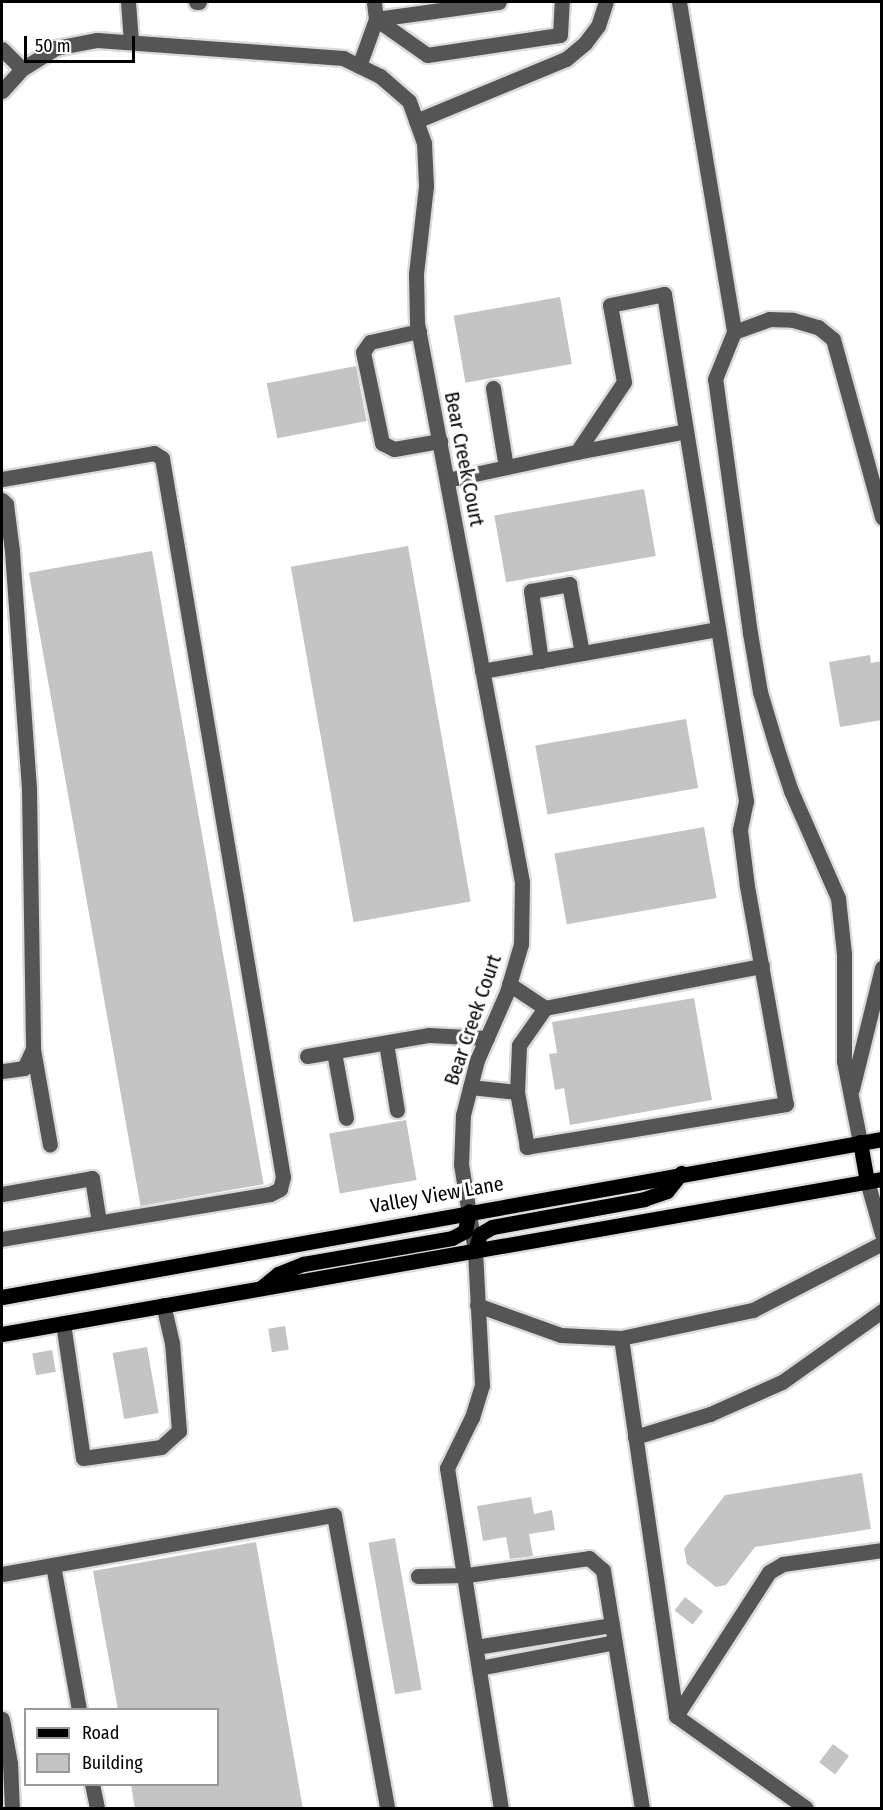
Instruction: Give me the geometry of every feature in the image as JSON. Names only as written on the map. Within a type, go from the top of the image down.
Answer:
[{"type":"main road","name":"Valley View Lane","points":[[2,1296],[681,1173],[882,1139]]},
{"type":"main road","points":[[2,1334],[874,1180],[860,1142]]},
{"type":"main road","points":[[475,1251],[480,1234],[492,1227],[644,1199],[667,1191],[681,1173]]},
{"type":"main road","points":[[260,1288],[278,1274],[303,1264],[452,1238],[465,1231],[469,1211]]},
{"type":"street","points":[[128,2],[131,42]]},
{"type":"street","points":[[359,66],[376,19],[374,2]]},
{"type":"street","points":[[376,19],[499,2]]},
{"type":"street","points":[[376,19],[428,55],[560,35],[562,2]]},
{"type":"street","points":[[416,121],[566,58],[585,43],[598,26],[606,2]]},
{"type":"street","points":[[679,2],[734,332],[715,379],[750,633],[760,692],[780,760],[838,898],[844,954],[844,1061],[860,1142]]},
{"type":"street","name":"Bear Creek Court","points":[[2,91],[22,69],[56,48],[97,40],[343,58],[380,76],[409,101],[424,143],[426,186],[416,274],[419,331],[522,882],[521,944],[509,984],[470,1087],[463,1115],[461,1164],[475,1251],[482,1385],[472,1418],[447,1468],[467,1575],[478,1668],[501,1809]]},
{"type":"street","points":[[2,49],[22,69]]},
{"type":"street","points":[[576,452],[624,382],[610,305],[664,294],[746,801],[740,830],[786,1104],[527,1147],[517,1092],[519,1045],[544,1008],[762,966]]},
{"type":"street","points":[[734,332],[770,319],[793,320],[818,327],[833,339],[882,517]]},
{"type":"street","points":[[419,331],[370,342],[363,352],[382,443],[394,449],[440,441]]},
{"type":"street","points":[[493,388],[506,467]]},
{"type":"street","points":[[447,480],[686,431]]},
{"type":"street","points":[[2,479],[154,453],[162,458],[283,1177],[280,1189],[270,1194],[2,1239]]},
{"type":"street","points":[[2,500],[6,504],[12,551],[28,789],[33,1049],[50,1144]]},
{"type":"street","points":[[541,661],[531,591],[569,584],[582,653]]},
{"type":"street","points":[[482,671],[718,629]]},
{"type":"street","points":[[850,1098],[882,968]]},
{"type":"street","points":[[509,984],[544,1008]]},
{"type":"street","points":[[307,1056],[443,1034],[487,1038]]},
{"type":"street","points":[[386,1043],[397,1110]]},
{"type":"street","points":[[2,1071],[24,1068],[33,1049]]},
{"type":"street","points":[[334,1052],[346,1118]]},
{"type":"street","points":[[470,1087],[517,1092]]},
{"type":"street","points":[[2,1194],[92,1178],[99,1222]]},
{"type":"street","points":[[874,1180],[882,1234]]},
{"type":"street","points":[[477,1305],[561,1335],[621,1338],[753,1310],[882,1243]]},
{"type":"street","points":[[63,1323],[83,1458],[161,1447],[179,1431],[172,1343],[163,1305]]},
{"type":"street","points":[[635,1437],[710,1413],[782,1382],[882,1311]]},
{"type":"street","points":[[621,1338],[676,1716],[806,1809]]},
{"type":"street","points":[[2,1574],[334,1515],[387,1809]]},
{"type":"street","points":[[676,1716],[768,1572],[783,1564],[882,1550]]},
{"type":"street","points":[[418,1576],[467,1575],[589,1558],[603,1570],[642,1809]]},
{"type":"street","points":[[53,1565],[79,1708]]},
{"type":"street","points":[[476,1647],[612,1625]]},
{"type":"street","points":[[478,1668],[615,1642]]},
{"type":"street","points":[[2,1719],[10,1763],[12,1809]]},
{"type":"street","points":[[93,1786],[97,1809]]},
{"type":"building","points":[[560,297],[572,364],[465,383],[454,316]]},
{"type":"building","points":[[356,366],[367,421],[277,438],[267,383]]},
{"type":"building","points":[[644,489],[656,556],[506,582],[494,515]]},
{"type":"building","points":[[408,546],[471,902],[353,922],[291,567]]},
{"type":"building","points":[[152,551],[264,1184],[141,1206],[29,573]]},
{"type":"building","points":[[870,655],[871,663],[882,661],[882,720],[840,727],[829,662]]},
{"type":"building","points":[[686,719],[698,788],[547,815],[535,746]]},
{"type":"building","points":[[704,827],[717,898],[567,924],[554,853]]},
{"type":"building","points":[[694,998],[712,1100],[570,1125],[564,1088],[555,1090],[549,1054],[557,1053],[552,1022]]},
{"type":"building","points":[[406,1120],[417,1180],[340,1194],[329,1134]]},
{"type":"building","points":[[285,1326],[289,1350],[272,1352],[268,1329]]},
{"type":"building","points":[[147,1347],[159,1413],[124,1419],[113,1353]]},
{"type":"building","points":[[52,1350],[56,1372],[36,1375],[32,1353]]},
{"type":"building","points":[[862,1473],[871,1529],[755,1547],[726,1585],[716,1587],[687,1564],[684,1549],[725,1495]]},
{"type":"building","points":[[531,1497],[534,1514],[552,1510],[555,1530],[529,1534],[533,1556],[510,1559],[506,1537],[483,1541],[477,1506]]},
{"type":"building","points":[[395,1538],[422,1690],[395,1694],[368,1543]]},
{"type":"building","points":[[256,1542],[303,1809],[135,1809],[131,1786],[219,1786],[219,1708],[118,1708],[93,1571]]},
{"type":"building","points":[[685,1597],[703,1611],[693,1625],[675,1610]]},
{"type":"building","points":[[833,1744],[849,1756],[835,1774],[819,1762]]}]
